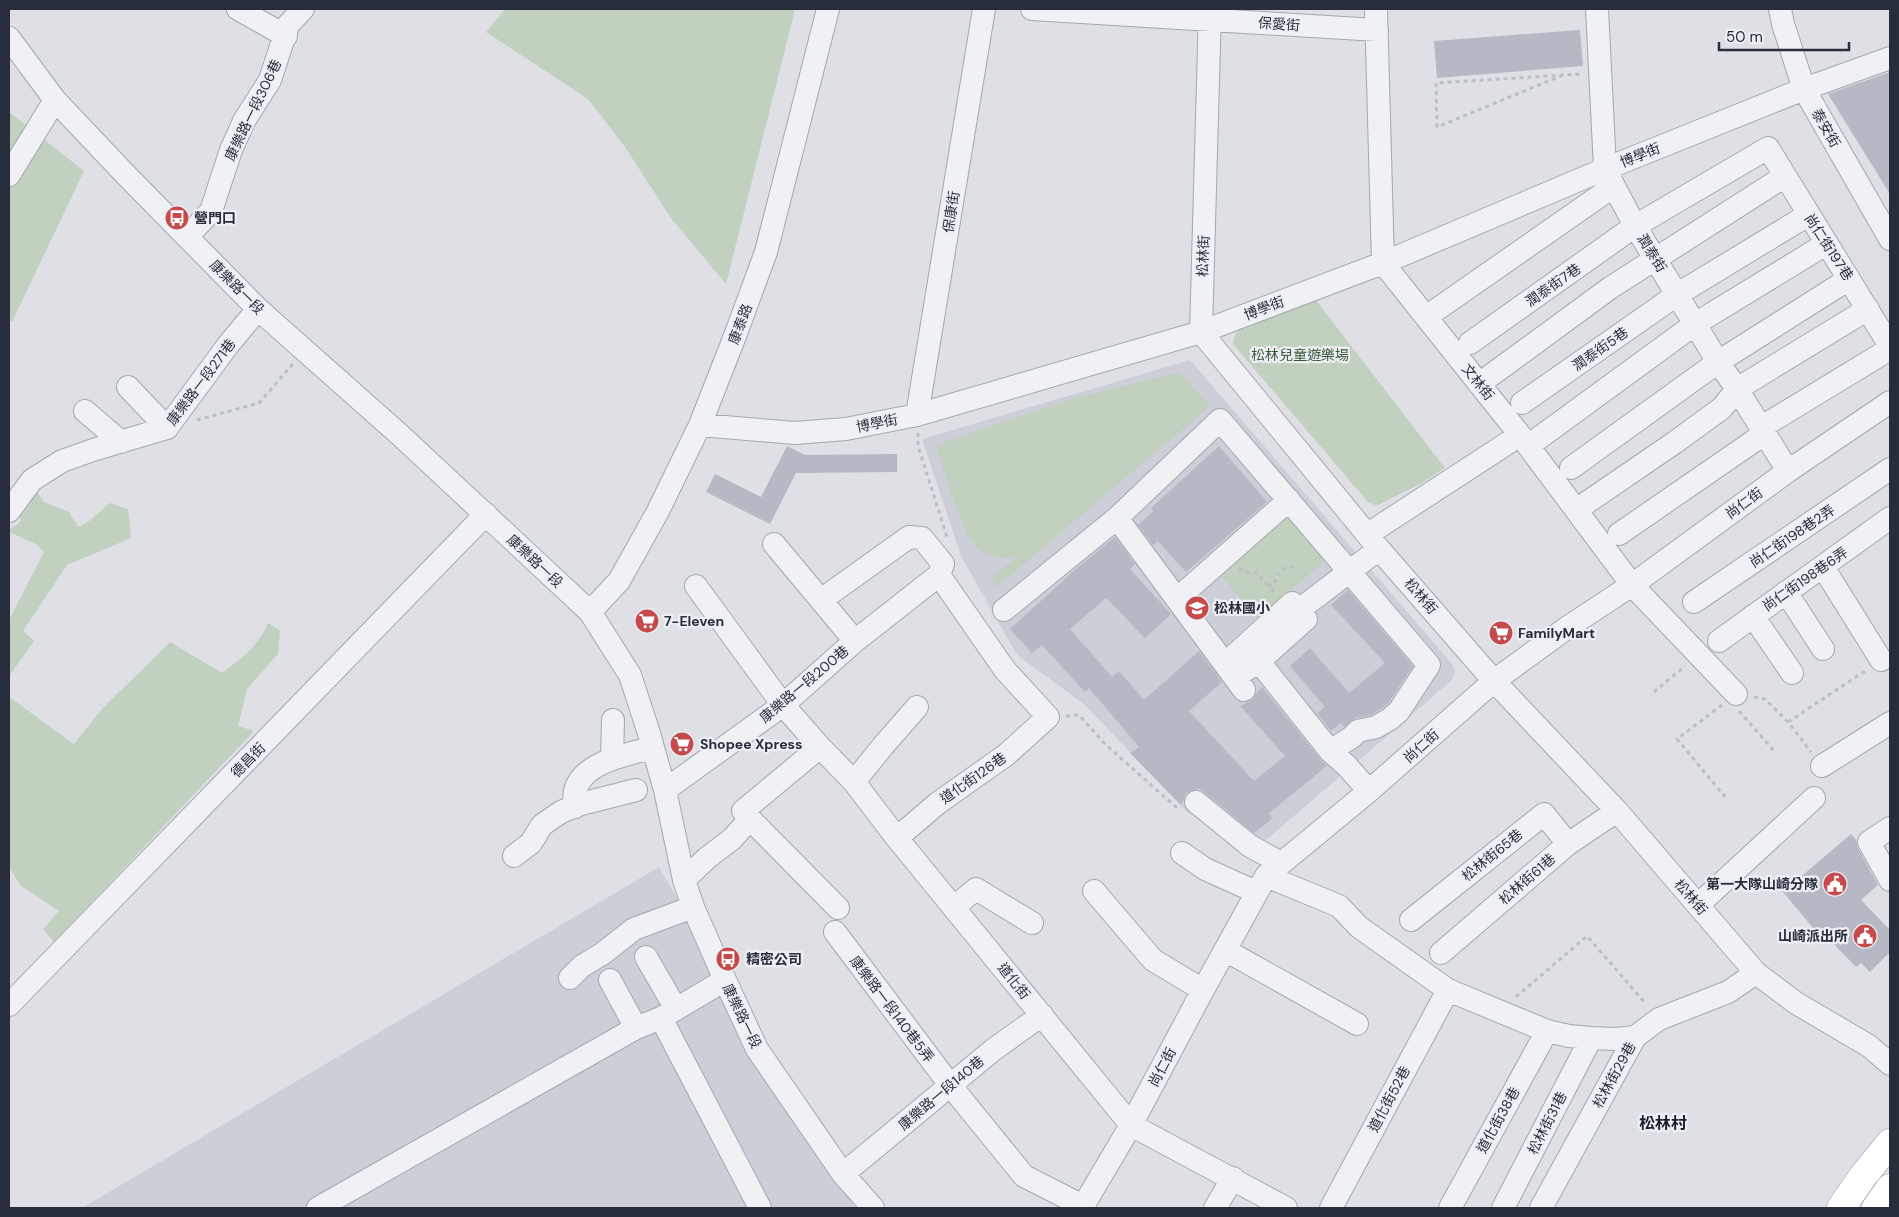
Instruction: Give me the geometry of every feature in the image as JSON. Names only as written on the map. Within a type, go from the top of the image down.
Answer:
[{"type":"main road","points":[[1841,1208],[1862,1176],[1890,1142]]},
{"type":"street","points":[[238,9],[286,36]]},
{"type":"street","name":"康樂路一段306巷","points":[[187,237],[211,211],[230,150],[244,121],[270,80],[288,26],[303,9]]},
{"type":"street","name":"康泰路","points":[[590,612],[619,580],[657,513],[700,424],[766,252],[828,9]]},
{"type":"street","name":"保康街","points":[[917,415],[984,9]]},
{"type":"street","name":"保愛街","points":[[1032,9],[1377,19]]},
{"type":"street","name":"潤泰街","points":[[1597,9],[1600,73],[1609,178],[1635,226],[1718,362],[1788,471]]},
{"type":"street","name":"泰安街","points":[[1780,9],[1804,89],[1890,239]]},
{"type":"street","name":"松林街","points":[[1210,14],[1201,332],[1374,541],[1494,681],[1617,811],[1756,973],[1796,1003],[1869,1046],[1890,1064]]},
{"type":"street","points":[[1377,19],[1383,263]]},
{"type":"street","name":"康樂路一段","points":[[9,38],[55,100],[124,174],[258,309],[486,514],[590,612],[630,675],[665,790],[684,880],[693,907],[725,980],[758,1049],[843,1174],[873,1208]]},
{"type":"street","name":"博學街","points":[[700,424],[795,433],[846,429],[917,415],[1201,332],[1609,178],[1804,89],[1890,58]]},
{"type":"street","points":[[9,175],[55,100]]},
{"type":"street","name":"尚仁街197巷","points":[[1768,148],[1890,347]]},
{"type":"street","name":"潤泰街7巷","points":[[1470,343],[1635,226],[1768,148]]},
{"type":"street","points":[[1479,384],[1610,288],[1785,176]]},
{"type":"street","points":[[1426,317],[1609,178]]},
{"type":"street","name":"潤泰街5巷","points":[[1522,403],[1678,294],[1808,216]]},
{"type":"street","points":[[1290,612],[1350,572],[1374,541],[1696,324],[1826,244]]},
{"type":"street","name":"文林街","points":[[1383,263],[1524,440],[1632,585],[1699,655],[1732,697]]},
{"type":"street","points":[[1571,468],[1718,362],[1849,279]]},
{"type":"street","name":"康樂路一段271巷","points":[[9,511],[32,480],[62,461],[167,428],[228,345],[258,309]]},
{"type":"street","points":[[1576,510],[1722,408],[1737,389],[1868,310]]},
{"type":"street","points":[[1619,534],[1762,431],[1890,347]]},
{"type":"street","points":[[128,387],[167,428]]},
{"type":"street","name":"尚仁街","points":[[1082,1207],[1131,1125],[1202,990],[1268,877],[1494,681],[1568,627],[1632,585],[1788,471],[1890,402]]},
{"type":"street","points":[[85,411],[121,442]]},
{"type":"street","points":[[1004,610],[1117,518],[1220,420],[1429,665],[1408,700],[1395,715],[1376,727],[1358,731],[1330,751]]},
{"type":"street","name":"尚仁街198巷2弄","points":[[1694,602],[1890,469]]},
{"type":"street","points":[[1177,599],[1288,500]]},
{"type":"street","name":"德昌街","points":[[9,1005],[486,514]]},
{"type":"street","points":[[1117,518],[1235,677],[1252,653],[1306,619],[1290,612]]},
{"type":"street","name":"尚仁街198巷6弄","points":[[1719,641],[1890,519]]},
{"type":"street","points":[[821,600],[909,537],[922,538],[943,564],[939,575],[1005,670],[1048,718]]},
{"type":"street","points":[[774,544],[855,641]]},
{"type":"street","points":[[1823,567],[1882,660]]},
{"type":"street","name":"康樂路一段200巷","points":[[665,790],[783,704],[855,641],[939,575]]},
{"type":"street","name":"道化街","points":[[696,586],[783,704],[820,748],[854,782],[897,838],[1131,1125],[1286,1208]]},
{"type":"street","points":[[1786,592],[1823,649]]},
{"type":"street","points":[[1753,616],[1792,673]]},
{"type":"street","points":[[1252,653],[1330,751],[1347,766],[1369,791]]},
{"type":"street","points":[[854,782],[917,707]]},
{"type":"street","name":"道化街126巷","points":[[897,838],[938,803],[1006,755],[1048,718]]},
{"type":"street","points":[[514,856],[531,843],[542,825],[561,812],[633,790],[620,756],[613,720]]},
{"type":"street","points":[[1822,766],[1890,723]]},
{"type":"street","points":[[575,807],[576,785],[583,777],[603,762],[653,748]]},
{"type":"street","points":[[820,748],[743,812],[838,908]]},
{"type":"street","points":[[1698,905],[1814,798]]},
{"type":"street","points":[[1187,806],[1250,846],[1268,877]]},
{"type":"street","name":"松林街61巷","points":[[1441,953],[1568,844],[1617,811]]},
{"type":"street","name":"松林街65巷","points":[[1411,920],[1544,814],[1568,844]]},
{"type":"street","points":[[684,880],[707,858],[732,840],[750,819]]},
{"type":"street","points":[[1890,828],[1869,842],[1890,880]]},
{"type":"street","points":[[1182,853],[1205,869],[1268,877],[1338,906],[1359,927],[1448,990],[1547,1031],[1591,1038],[1616,1039],[1635,1037]]},
{"type":"street","points":[[954,907],[976,889],[1032,923]]},
{"type":"street","points":[[1094,891],[1153,960],[1202,990]]},
{"type":"street","points":[[570,978],[582,966],[602,954],[634,929],[693,907]]},
{"type":"street","name":"康樂路一段140巷5弄","points":[[835,932],[950,1085],[1024,1176],[1082,1207]]},
{"type":"street","points":[[1225,950],[1358,1024]]},
{"type":"street","points":[[646,957],[669,1013],[760,1208]]},
{"type":"street","name":"松林街29巷","points":[[1541,1208],[1635,1037],[1659,1019],[1728,992],[1756,973]]},
{"type":"street","points":[[610,980],[636,1028]]},
{"type":"street","points":[[322,1207],[636,1028],[669,1013],[725,980]]},
{"type":"street","name":"道化街52巷","points":[[1331,1208],[1448,990]]},
{"type":"street","name":"康樂路一段140巷","points":[[843,1174],[993,1050],[1042,1015]]},
{"type":"street","name":"道化街38巷","points":[[1450,1208],[1547,1031]]},
{"type":"street","name":"松林街31巷","points":[[1503,1208],[1591,1038]]},
{"type":"street","points":[[1862,1176],[1886,1196]]},
{"type":"street","points":[[1215,1208],[1232,1178]]},
{"type":"path","points":[[1563,75],[1437,127],[1436,83],[1563,75],[1600,73]]},
{"type":"path","points":[[167,428],[260,403],[304,350]]},
{"type":"path","points":[[917,415],[918,446],[949,543]]},
{"type":"path","points":[[1224,557],[1244,572],[1256,573],[1275,594],[1273,602],[1290,612]]},
{"type":"path","points":[[1267,586],[1274,585],[1277,575],[1282,569],[1293,567]]},
{"type":"path","points":[[1654,692],[1699,655]]},
{"type":"path","points":[[1788,722],[1882,660]]},
{"type":"path","points":[[1732,697],[1776,752]]},
{"type":"path","points":[[1726,798],[1676,739],[1732,697],[1765,699],[1788,722],[1822,766]]},
{"type":"path","points":[[1048,718],[1079,715],[1106,744],[1187,806]]},
{"type":"path","points":[[1501,1011],[1587,936],[1659,1019]]},
{"type":"shaded area","name":"松林國小","points":[[1190,360],[1453,665],[1455,672],[1452,680],[1259,846],[1242,846],[1186,811],[1085,705],[1017,655],[961,556],[922,439]]},
{"type":"shaded area","points":[[659,867],[855,1208],[82,1208]]},
{"type":"green space","points":[[505,9],[795,9],[726,284],[671,218],[625,147],[588,99],[486,32]]},
{"type":"green space","points":[[9,112],[84,171],[12,322],[9,320]]},
{"type":"green space","name":"松林兒童遊樂場","points":[[1315,299],[1445,468],[1422,483],[1380,504],[1375,505],[1368,502],[1233,344],[1237,332]]},
{"type":"green space","points":[[1179,372],[1210,406],[997,587],[991,577],[1016,558],[991,556],[977,548],[971,541],[959,516],[936,445],[1064,401]]},
{"type":"green space","points":[[37,492],[44,502],[69,512],[78,527],[89,521],[110,503],[128,509],[131,538],[67,565],[23,631],[34,641],[9,676],[9,620],[44,552],[36,544],[9,532],[9,529],[21,520],[15,510]]},
{"type":"green space","points":[[1290,510],[1330,557],[1257,618],[1218,572]]},
{"type":"green space","points":[[268,623],[280,630],[278,654],[247,689],[238,726],[254,731],[54,942],[43,929],[59,911],[20,885],[11,870],[9,872],[9,697],[74,744],[102,709],[170,642],[222,673],[243,657],[260,638]]},
{"type":"building","points":[[1580,30],[1583,66],[1437,78],[1434,41]]},
{"type":"building","points":[[1890,72],[1890,194],[1828,94]]},
{"type":"building","points":[[787,446],[805,455],[897,454],[897,472],[796,473],[770,524],[706,492],[715,474],[761,497]]},
{"type":"building","points":[[1219,446],[1267,502],[1186,572],[1158,541],[1153,545],[1138,525],[1154,511],[1151,508]]},
{"type":"building","points":[[1115,537],[1135,564],[1130,569],[1171,614],[1145,638],[1106,598],[1070,629],[1112,677],[1119,671],[1144,700],[1199,651],[1222,682],[1189,711],[1254,781],[1285,756],[1240,706],[1252,700],[1262,687],[1327,766],[1269,813],[1272,819],[1254,833],[1199,789],[1186,793],[1181,805],[1130,753],[1139,747],[1089,688],[1085,692],[1042,645],[1032,653],[1010,629],[1077,568]]},
{"type":"building","points":[[1348,590],[1413,666],[1389,702],[1382,708],[1371,715],[1355,718],[1344,727],[1341,723],[1331,731],[1317,713],[1325,707],[1290,666],[1310,648],[1349,693],[1385,663],[1331,605]]},
{"type":"building","name":"第一大隊山崎分隊","points":[[1851,834],[1856,840],[1858,848],[1878,885],[1861,900],[1890,930],[1890,952],[1870,972],[1861,963],[1856,967],[1822,932],[1819,935],[1783,892]]},
{"type":"place","name":"營門口","points":[[177,218]]},
{"type":"place","name":"松林國小","points":[[1197,608]]},
{"type":"place","name":"7-Eleven","points":[[647,621]]},
{"type":"place","name":"FamilyMart","points":[[1501,633]]},
{"type":"place","name":"Shopee Xpress","points":[[682,744]]},
{"type":"place","name":"第一大隊山崎分隊","points":[[1835,884]]},
{"type":"place","name":"山崎派出所","points":[[1865,936]]},
{"type":"place","name":"精密公司","points":[[728,959]]},
{"type":"district","name":"松林村","points":[[1663,1123]]}]
